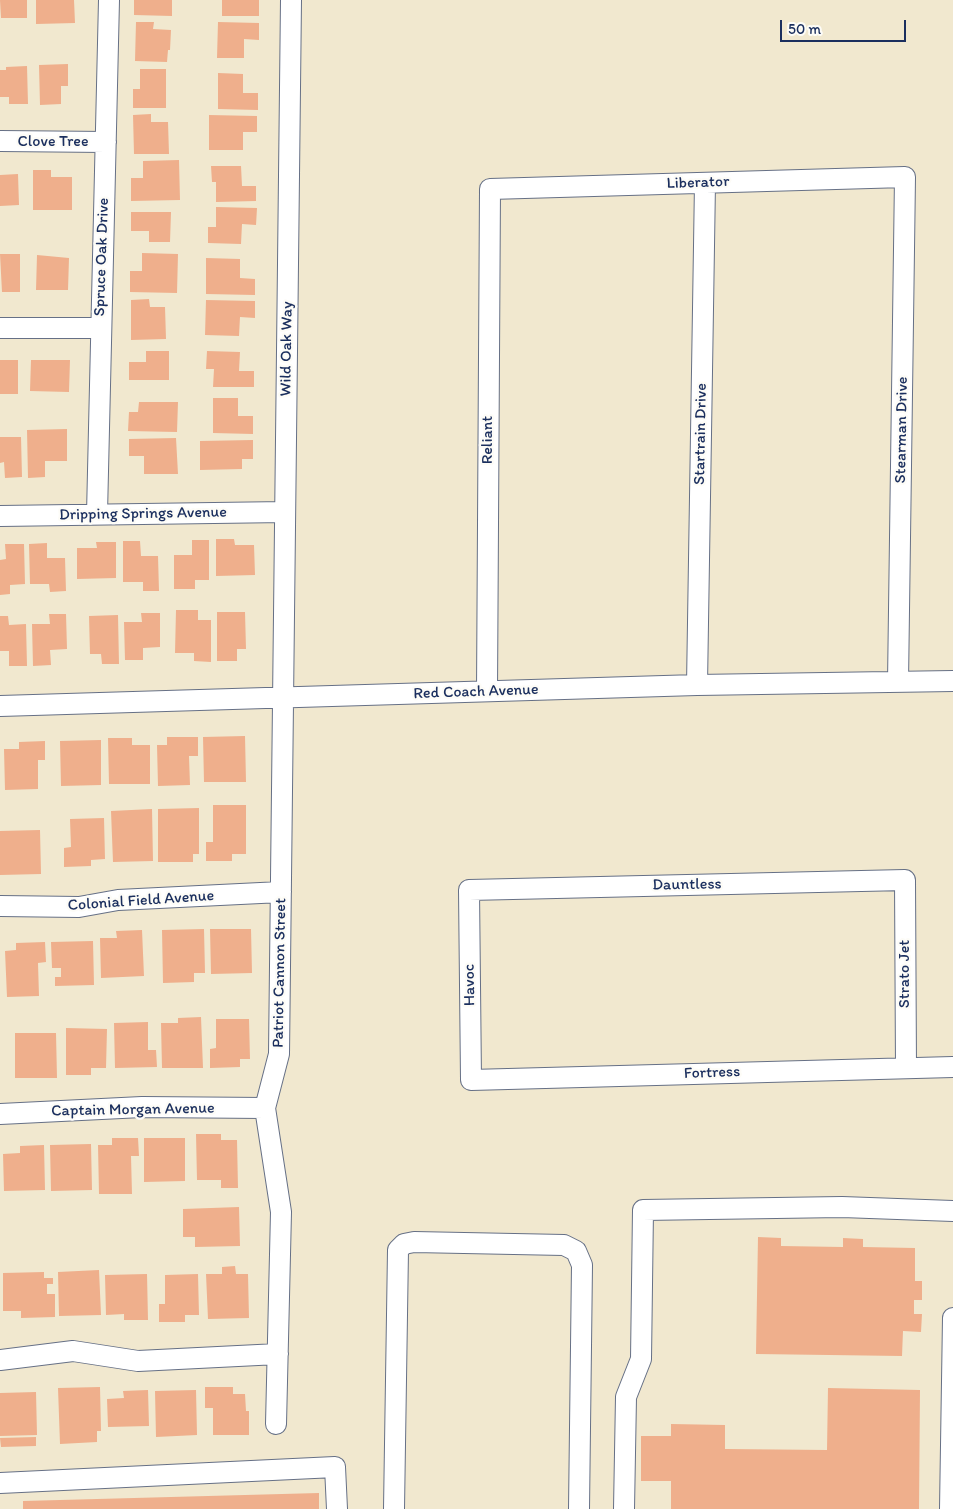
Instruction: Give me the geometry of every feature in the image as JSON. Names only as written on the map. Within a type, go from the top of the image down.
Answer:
[{"type":"street","name":"Spruce Oak Drive","points":[[97,514],[109,0]]},
{"type":"street","name":"Wild Oak Way","points":[[283,698],[291,0]]},
{"type":"street","name":"Clove Tree","points":[[0,141],[106,142]]},
{"type":"street","name":"Liberator","points":[[490,189],[905,178]]},
{"type":"street","name":"Stearman Drive","points":[[898,682],[905,178]]},
{"type":"street","name":"Startrain Drive","points":[[697,685],[705,183]]},
{"type":"street","name":"Reliant","points":[[487,691],[490,189]]},
{"type":"street","points":[[0,328],[101,328]]},
{"type":"street","name":"Dripping Springs Avenue","points":[[0,516],[285,512]]},
{"type":"street","name":"Red Coach Avenue","points":[[0,706],[697,685],[953,681]]},
{"type":"street","name":"Patriot Cannon Street","points":[[276,1424],[281,1212],[265,1108],[279,1054],[283,698]]},
{"type":"street","name":"Dauntless","points":[[469,890],[905,880]]},
{"type":"street","name":"Strato Jet","points":[[905,880],[906,1068]]},
{"type":"street","name":"Havoc","points":[[469,890],[471,1080]]},
{"type":"street","name":"Colonial Field Avenue","points":[[0,906],[79,908],[118,900],[281,892]]},
{"type":"street","name":"Fortress","points":[[471,1080],[953,1067]]},
{"type":"street","name":"Captain Morgan Avenue","points":[[0,1114],[142,1107],[265,1108]]},
{"type":"street","points":[[624,1509],[626,1397],[641,1359],[643,1210],[842,1207],[953,1211]]},
{"type":"street","points":[[394,1509],[398,1250],[404,1244],[414,1242],[564,1246],[576,1251],[582,1265],[579,1509]]},
{"type":"street","points":[[950,1509],[953,1318]]},
{"type":"street","points":[[0,1360],[73,1351],[138,1361],[278,1354]]},
{"type":"street","points":[[0,1483],[335,1467],[337,1509]]},
{"type":"building","points":[[0,0],[27,0],[27,18],[1,18]]},
{"type":"building","points":[[36,0],[74,0],[75,23],[36,24]]},
{"type":"building","points":[[134,0],[172,0],[172,16],[134,15]]},
{"type":"building","points":[[222,0],[259,0],[259,16],[222,16]]},
{"type":"building","points":[[136,22],[154,22],[153,29],[171,30],[167,62],[135,61]]},
{"type":"building","points":[[218,22],[259,23],[259,40],[244,39],[244,58],[217,58]]},
{"type":"building","points":[[68,64],[68,86],[61,86],[61,104],[40,105],[39,65]]},
{"type":"building","points":[[27,66],[28,104],[9,104],[9,97],[0,97],[0,70],[6,70],[6,67]]},
{"type":"building","points":[[140,69],[166,69],[166,108],[133,108],[133,89],[140,89]]},
{"type":"building","points":[[218,73],[243,74],[243,93],[258,93],[258,110],[218,109]]},
{"type":"building","points":[[151,114],[151,122],[168,122],[169,154],[134,154],[133,115]]},
{"type":"building","points":[[209,115],[257,116],[257,132],[243,132],[243,150],[209,150]]},
{"type":"building","points":[[179,160],[180,200],[131,201],[131,178],[143,178],[143,161]]},
{"type":"building","points":[[211,166],[241,166],[242,186],[256,186],[256,201],[216,202],[216,182],[212,182]]},
{"type":"building","points":[[33,170],[51,170],[51,177],[72,177],[72,210],[33,210]]},
{"type":"building","points":[[18,174],[19,205],[0,206],[0,175]]},
{"type":"building","points":[[216,207],[257,208],[256,225],[242,224],[241,244],[208,243],[208,227],[216,227]]},
{"type":"building","points":[[131,212],[171,212],[170,242],[149,242],[149,231],[131,231]]},
{"type":"building","points":[[142,253],[178,254],[177,293],[130,292],[130,271],[142,271]]},
{"type":"building","points":[[0,254],[20,254],[20,292],[2,292]]},
{"type":"building","points":[[37,255],[69,258],[68,290],[36,290]]},
{"type":"building","points":[[206,258],[240,259],[240,278],[255,279],[255,295],[206,294]]},
{"type":"building","points":[[149,299],[150,307],[165,307],[166,339],[131,340],[131,300]]},
{"type":"building","points":[[206,300],[255,301],[255,318],[240,317],[239,336],[205,335]]},
{"type":"building","points":[[146,351],[169,351],[169,380],[129,380],[129,362],[146,362]]},
{"type":"building","points":[[207,351],[240,352],[239,371],[254,371],[254,387],[213,387],[214,369],[206,369]]},
{"type":"building","points":[[0,360],[18,360],[18,394],[0,394]]},
{"type":"building","points":[[31,360],[70,360],[69,392],[30,391]]},
{"type":"building","points":[[213,398],[238,398],[238,416],[253,416],[253,434],[213,433]]},
{"type":"building","points":[[139,402],[178,402],[177,432],[128,431],[129,412],[138,412]]},
{"type":"building","points":[[67,429],[67,461],[45,461],[45,477],[28,478],[27,430]]},
{"type":"building","points":[[0,437],[21,437],[22,477],[5,478],[4,462],[0,463]]},
{"type":"building","points":[[176,438],[178,474],[144,474],[144,456],[129,456],[129,439]]},
{"type":"building","points":[[253,440],[253,459],[242,459],[242,469],[200,470],[200,441]]},
{"type":"building","points":[[216,539],[234,539],[235,545],[254,545],[255,575],[216,576]]},
{"type":"building","points":[[192,540],[209,540],[209,580],[195,580],[195,589],[174,589],[174,555],[192,555]]},
{"type":"building","points":[[123,541],[140,541],[141,556],[158,556],[159,591],[143,591],[143,582],[123,582]]},
{"type":"building","points":[[96,542],[116,542],[116,578],[77,579],[77,548],[97,548]]},
{"type":"building","points":[[47,543],[47,558],[65,558],[66,591],[50,592],[49,584],[30,584],[29,544]]},
{"type":"building","points":[[5,544],[24,544],[25,584],[10,585],[10,594],[0,595],[0,560],[6,559]]},
{"type":"building","points":[[176,610],[198,610],[198,620],[211,620],[211,662],[194,661],[194,653],[175,653]]},
{"type":"building","points":[[217,612],[245,612],[246,649],[237,649],[237,661],[217,661]]},
{"type":"building","points":[[141,613],[160,613],[160,647],[143,648],[143,660],[125,660],[124,622],[142,622]]},
{"type":"building","points":[[49,614],[66,614],[67,649],[50,650],[51,665],[33,666],[32,624],[50,624]]},
{"type":"building","points":[[118,615],[119,664],[102,664],[101,654],[90,654],[89,616]]},
{"type":"building","points":[[0,616],[8,616],[9,625],[26,624],[27,666],[9,666],[9,651],[0,651]]},
{"type":"building","points":[[245,736],[246,782],[204,782],[203,737]]},
{"type":"building","points":[[167,737],[198,737],[198,756],[189,756],[190,785],[158,786],[157,745],[167,745]]},
{"type":"building","points":[[108,738],[132,738],[132,745],[150,745],[150,784],[109,784]]},
{"type":"building","points":[[101,740],[101,785],[61,786],[60,741]]},
{"type":"building","points":[[45,741],[45,760],[38,760],[38,789],[5,790],[4,749],[19,749],[19,742]]},
{"type":"building","points":[[213,805],[246,805],[246,854],[232,854],[232,861],[206,861],[206,842],[213,842]]},
{"type":"building","points":[[199,808],[199,854],[193,854],[193,862],[158,862],[158,809]]},
{"type":"building","points":[[152,809],[153,861],[113,862],[111,811]]},
{"type":"building","points":[[104,818],[105,859],[91,860],[91,866],[64,867],[64,848],[71,847],[70,819]]},
{"type":"building","points":[[40,830],[41,874],[0,875],[0,831]]},
{"type":"building","points":[[204,929],[205,973],[194,973],[194,982],[163,983],[162,930]]},
{"type":"building","points":[[210,929],[251,929],[252,973],[211,974]]},
{"type":"building","points":[[142,930],[144,976],[101,978],[100,938],[117,938],[116,931]]},
{"type":"building","points":[[93,941],[94,985],[55,986],[55,977],[61,977],[61,968],[52,968],[51,942]]},
{"type":"building","points":[[45,942],[46,962],[38,963],[39,996],[7,997],[5,951],[16,950],[16,943]]},
{"type":"building","points":[[201,1017],[203,1068],[162,1068],[161,1023],[178,1023],[178,1018]]},
{"type":"building","points":[[216,1019],[249,1019],[250,1059],[240,1059],[240,1067],[210,1068],[210,1049],[216,1048]]},
{"type":"building","points":[[148,1022],[148,1050],[156,1050],[157,1067],[115,1068],[114,1023]]},
{"type":"building","points":[[66,1028],[107,1029],[106,1068],[91,1068],[91,1075],[66,1075]]},
{"type":"building","points":[[15,1033],[56,1033],[57,1078],[15,1078]]},
{"type":"building","points":[[196,1134],[221,1134],[221,1140],[237,1140],[238,1188],[221,1188],[221,1180],[197,1180]]},
{"type":"building","points":[[112,1138],[138,1138],[139,1156],[131,1156],[132,1194],[99,1194],[98,1145],[112,1145]]},
{"type":"building","points":[[144,1138],[185,1138],[185,1181],[144,1182]]},
{"type":"building","points":[[91,1144],[92,1190],[51,1191],[50,1145]]},
{"type":"building","points":[[44,1145],[45,1190],[4,1191],[3,1154],[20,1153],[20,1146]]},
{"type":"building","points":[[239,1207],[240,1246],[195,1247],[195,1237],[183,1237],[183,1209]]},
{"type":"building","points":[[758,1237],[781,1238],[781,1246],[843,1247],[843,1238],[863,1239],[863,1247],[915,1248],[915,1281],[922,1281],[922,1300],[914,1300],[914,1314],[922,1314],[921,1332],[903,1331],[902,1356],[756,1354]]},
{"type":"building","points":[[235,1266],[236,1274],[248,1274],[249,1318],[208,1319],[206,1274],[222,1274],[222,1267]]},
{"type":"building","points":[[99,1270],[101,1315],[59,1316],[58,1272]]},
{"type":"building","points":[[44,1272],[44,1278],[53,1278],[53,1284],[47,1284],[47,1294],[55,1294],[55,1317],[21,1318],[21,1311],[3,1311],[3,1273]]},
{"type":"building","points":[[147,1274],[148,1320],[124,1320],[124,1314],[106,1315],[105,1275]]},
{"type":"building","points":[[198,1274],[199,1315],[185,1315],[185,1322],[159,1322],[159,1304],[165,1304],[165,1275]]},
{"type":"building","points":[[100,1387],[101,1431],[97,1431],[97,1442],[60,1444],[58,1388]]},
{"type":"building","points":[[205,1387],[233,1387],[233,1394],[245,1394],[246,1411],[249,1411],[249,1435],[213,1435],[213,1408],[205,1408]]},
{"type":"building","points":[[828,1388],[920,1390],[919,1509],[671,1509],[671,1481],[641,1481],[641,1436],[671,1436],[671,1424],[725,1425],[725,1449],[827,1450]]},
{"type":"building","points":[[148,1390],[149,1426],[108,1427],[107,1399],[124,1398],[123,1391]]},
{"type":"building","points":[[196,1390],[197,1435],[156,1437],[155,1391]]},
{"type":"building","points":[[36,1392],[37,1435],[0,1436],[0,1393]]},
{"type":"building","points":[[36,1437],[36,1446],[1,1447],[0,1438]]},
{"type":"building","points":[[319,1493],[319,1509],[23,1509],[23,1501]]}]
